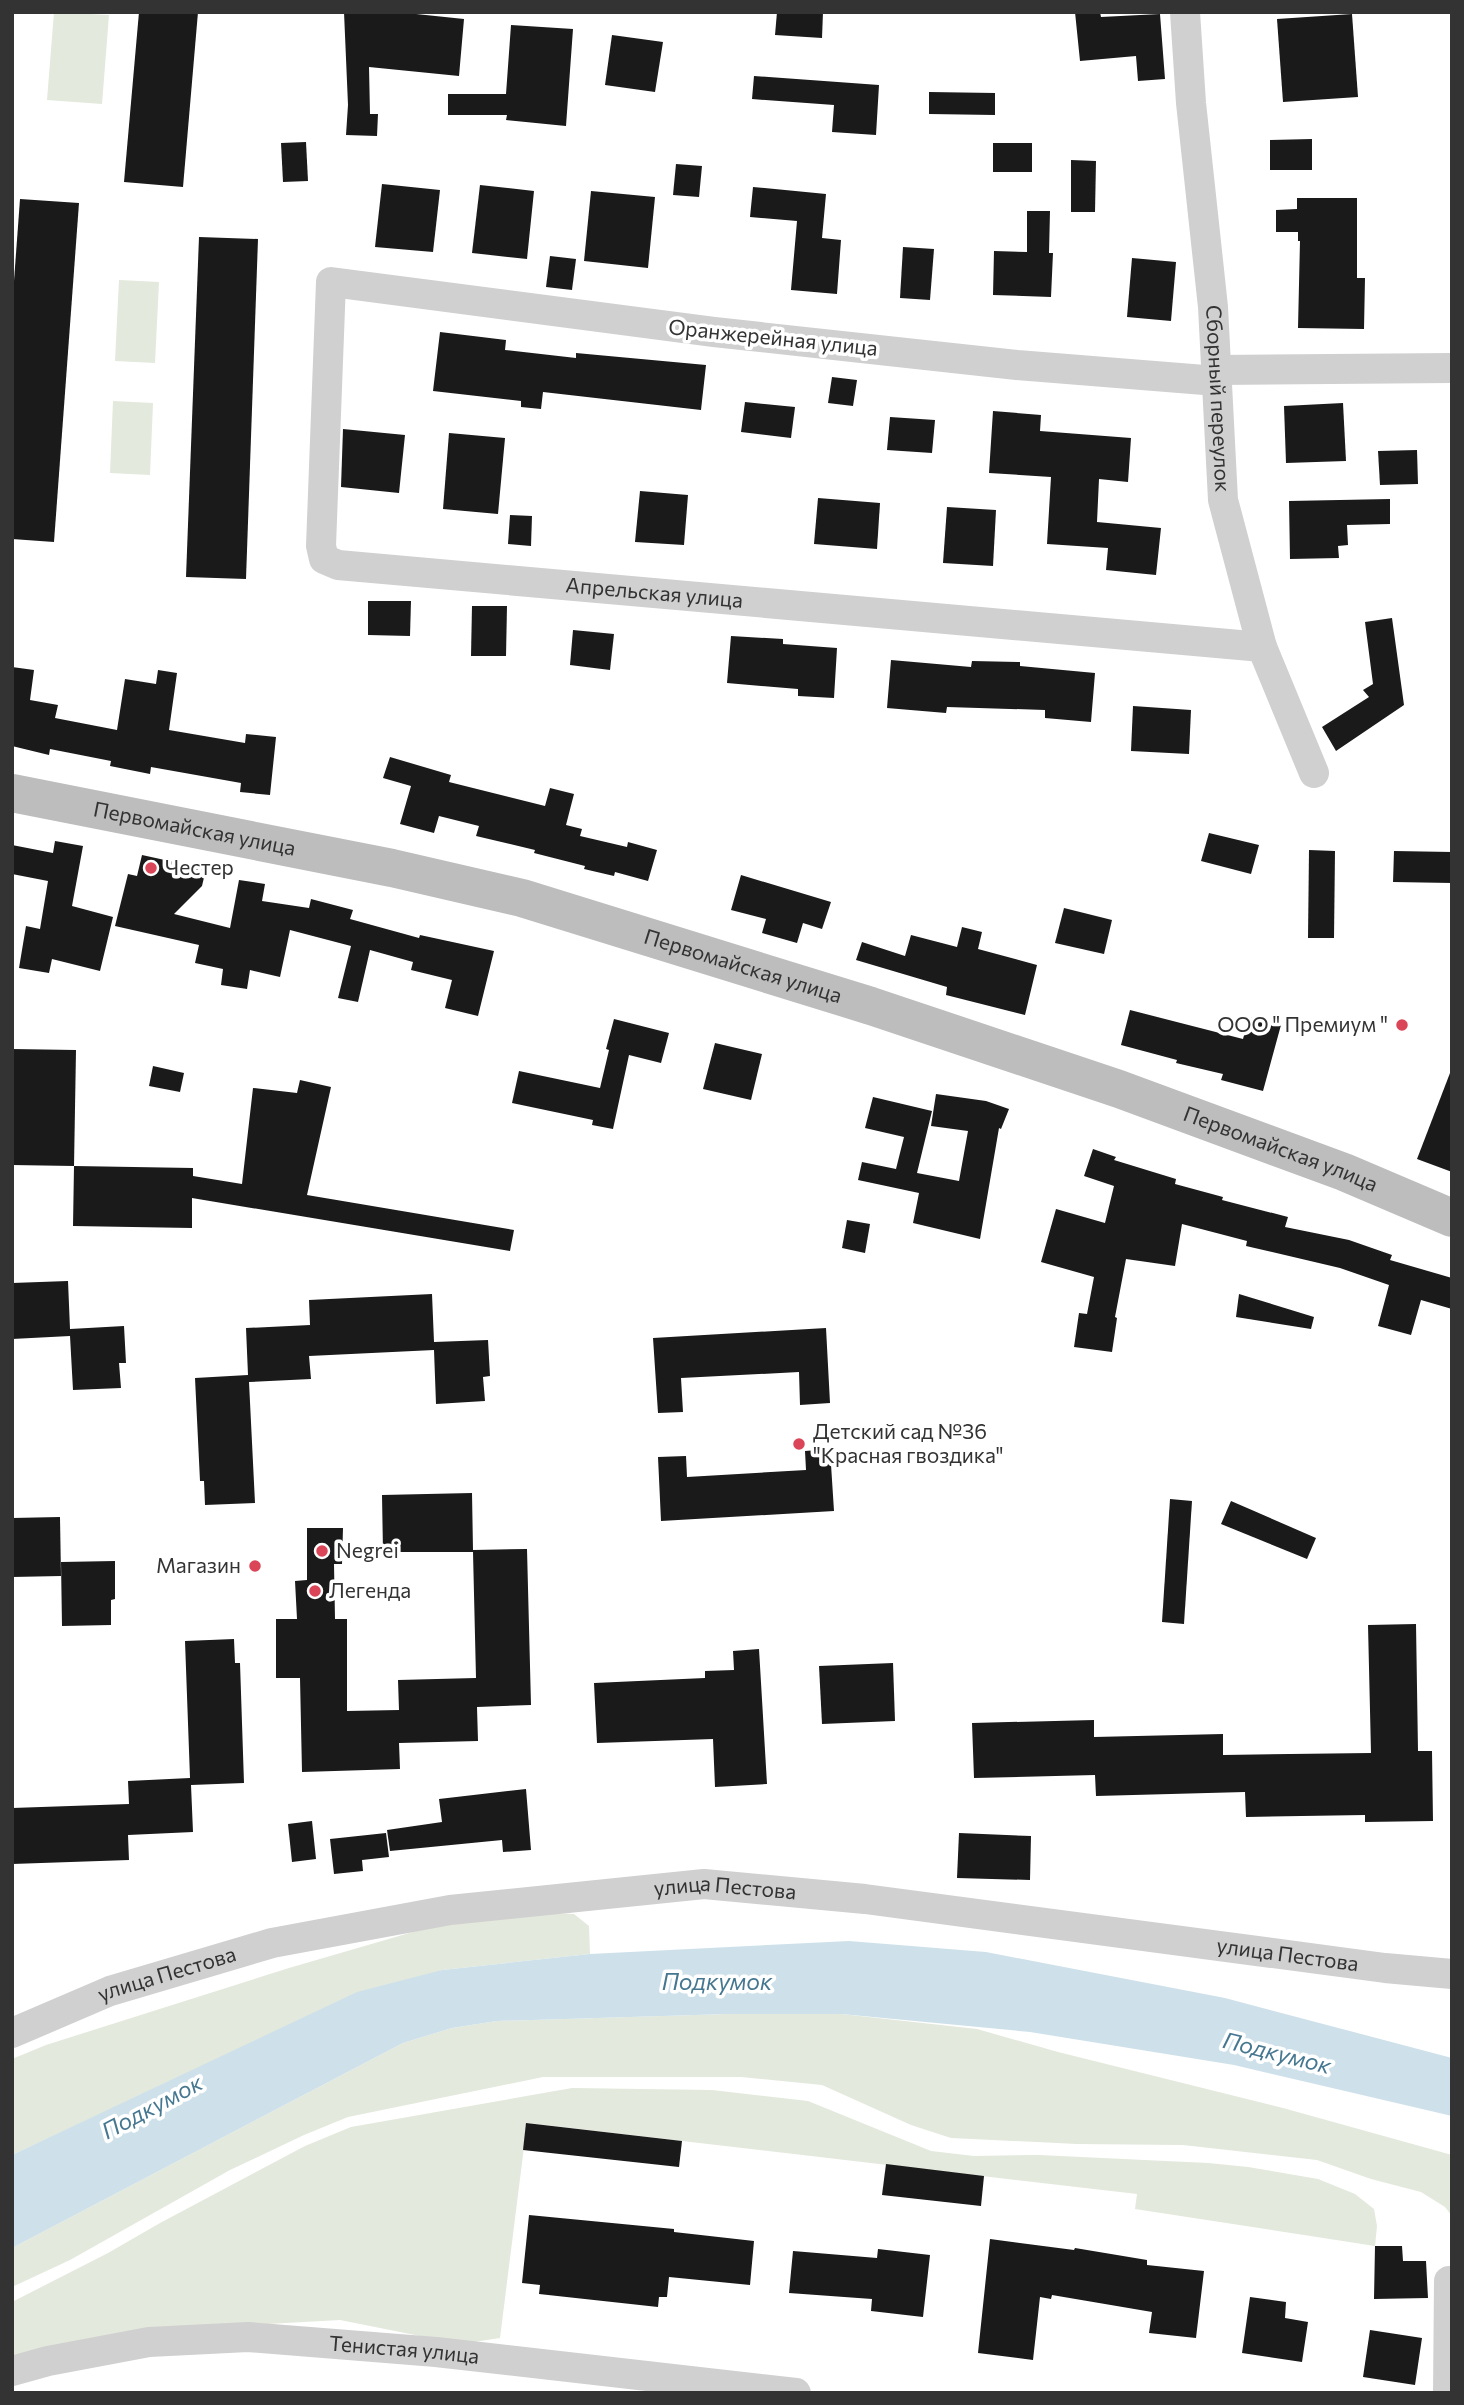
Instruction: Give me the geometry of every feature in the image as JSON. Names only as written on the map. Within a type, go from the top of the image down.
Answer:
[{"type":"street","name":"Сборный переулок","points":[[1185,12],[1217,375],[1223,500],[1262,647],[1314,773]]},
{"type":"street","name":"Оранжерейная улица","points":[[331,282],[714,332],[1017,365],[1217,375],[1452,368]]},
{"type":"street","name":"Апрельская улица","points":[[331,282],[321,546],[324,559],[338,565],[1262,647]]},
{"type":"street","name":"Первомайская улица","points":[[12,793],[379,865],[522,898],[871,1006],[1119,1089],[1344,1172],[1452,1218]]},
{"type":"street","name":"улица Пестова","points":[[12,2033],[110,1991],[272,1943],[450,1910],[704,1884],[865,1899],[1385,1968],[1452,1974]]},
{"type":"street","points":[[1448,2393],[1449,2281]]},
{"type":"street","name":"Тенистая улица","points":[[12,2371],[48,2361],[149,2342],[248,2337],[436,2352],[600,2382],[796,2393]]},
{"type":"shaded area","points":[[54,12],[109,15],[102,104],[47,100]]},
{"type":"shaded area","points":[[119,280],[159,282],[155,363],[115,361]]},
{"type":"shaded area","points":[[113,401],[153,403],[150,475],[110,473]]},
{"type":"shaded area","points":[[527,1912],[574,1914],[589,1926],[590,1954],[442,1970],[165,2084],[12,2155],[12,2059],[46,2045],[289,1968],[423,1929]]},
{"type":"shaded area","points":[[729,2014],[841,2014],[977,2029],[1452,2155],[1452,2216],[1445,2207],[1421,2192],[1371,2179],[1317,2160],[1183,2145],[1077,2144],[951,2138],[911,2125],[822,2085],[741,2077],[543,2077],[348,2117],[230,2170],[70,2260],[12,2287],[12,2248],[403,2043],[452,2028],[497,2021]]},
{"type":"shaded area","points":[[572,2088],[712,2090],[808,2101],[931,2151],[974,2156],[1039,2155],[1208,2163],[1318,2179],[1355,2194],[1374,2209],[1377,2226],[1375,2246],[1135,2209],[1137,2194],[527,2123],[500,2338],[460,2344],[340,2320],[177,2329],[12,2360],[12,2302],[305,2146],[351,2127]]},
{"type":"water","name":"Подкумок","points":[[849,1941],[986,1952],[1225,1998],[1452,2058],[1452,2116],[1234,2065],[1030,2032],[841,2014],[729,2014],[497,2021],[452,2028],[403,2043],[12,2248],[12,2155],[357,1992],[442,1970],[590,1954]]},
{"type":"building","points":[[139,12],[198,12],[183,187],[124,182]]},
{"type":"building","points":[[344,12],[397,12],[464,19],[459,76],[369,67],[370,114],[378,114],[377,136],[346,135],[348,105]]},
{"type":"building","points":[[777,12],[823,12],[822,38],[775,35]]},
{"type":"building","points":[[1075,12],[1100,12],[1101,17],[1160,14],[1165,79],[1138,81],[1136,56],[1080,61]]},
{"type":"building","points":[[1352,14],[1358,97],[1283,102],[1277,19]]},
{"type":"building","points":[[511,25],[573,29],[566,126],[506,120],[507,115],[448,115],[448,94],[506,94]]},
{"type":"building","points":[[612,35],[663,42],[655,92],[605,85]]},
{"type":"building","points":[[754,76],[879,85],[876,135],[832,132],[834,105],[752,99]]},
{"type":"building","points":[[929,92],[995,93],[995,115],[929,114]]},
{"type":"building","points":[[1312,139],[1312,170],[1270,170],[1270,140]]},
{"type":"building","points":[[306,142],[308,181],[283,182],[281,143]]},
{"type":"building","points":[[993,143],[1032,143],[1032,172],[993,172]]},
{"type":"building","points":[[1071,160],[1096,161],[1095,212],[1071,212]]},
{"type":"building","points":[[676,164],[702,166],[699,197],[673,195]]},
{"type":"building","points":[[382,184],[440,190],[433,252],[375,247]]},
{"type":"building","points":[[480,185],[534,191],[527,259],[472,253]]},
{"type":"building","points":[[753,187],[826,194],[822,238],[841,240],[837,294],[791,290],[797,221],[750,217]]},
{"type":"building","points":[[591,191],[655,197],[648,268],[584,261]]},
{"type":"building","points":[[1297,198],[1357,198],[1357,278],[1365,278],[1364,329],[1298,328],[1298,232],[1276,232],[1276,210],[1297,209]]},
{"type":"building","points":[[20,199],[79,203],[54,542],[12,539],[12,308]]},
{"type":"building","points":[[1027,211],[1050,211],[1049,253],[1053,253],[1051,297],[993,295],[994,251],[1027,252]]},
{"type":"building","points":[[199,237],[258,239],[246,579],[186,577]]},
{"type":"building","points":[[903,247],[934,249],[930,300],[900,298]]},
{"type":"building","points":[[550,256],[576,259],[572,290],[546,287]]},
{"type":"building","points":[[1132,258],[1176,262],[1171,321],[1127,317]]},
{"type":"building","points":[[440,332],[506,340],[505,350],[576,358],[576,353],[706,365],[701,410],[543,392],[541,409],[521,407],[521,401],[433,391]]},
{"type":"building","points":[[832,377],[857,380],[853,406],[828,403]]},
{"type":"building","points":[[745,402],[795,407],[791,438],[741,432]]},
{"type":"building","points":[[1343,403],[1346,461],[1286,463],[1284,406]]},
{"type":"building","points":[[993,411],[1041,415],[1040,431],[1131,438],[1128,482],[1099,479],[1097,522],[1161,528],[1156,575],[1106,570],[1108,548],[1047,544],[1051,477],[989,473]]},
{"type":"building","points":[[890,417],[935,420],[932,453],[887,450]]},
{"type":"building","points":[[343,429],[405,435],[399,493],[341,487]]},
{"type":"building","points":[[449,433],[505,438],[498,514],[443,509]]},
{"type":"building","points":[[1417,450],[1418,484],[1380,485],[1378,451]]},
{"type":"building","points":[[640,491],[688,495],[684,545],[635,542]]},
{"type":"building","points":[[818,498],[880,503],[877,549],[814,544]]},
{"type":"building","points":[[1390,499],[1390,524],[1347,525],[1348,545],[1338,546],[1339,558],[1290,559],[1289,501]]},
{"type":"building","points":[[947,507],[996,510],[993,566],[943,563]]},
{"type":"building","points":[[510,515],[532,516],[531,546],[508,544]]},
{"type":"building","points":[[368,601],[411,601],[410,636],[368,635]]},
{"type":"building","points":[[472,606],[507,606],[506,656],[471,656]]},
{"type":"building","points":[[1392,618],[1404,705],[1336,751],[1322,727],[1369,697],[1363,690],[1373,684],[1365,622]]},
{"type":"building","points":[[573,630],[614,634],[610,670],[570,665]]},
{"type":"building","points":[[731,636],[783,639],[783,644],[837,648],[834,698],[798,696],[798,689],[727,683]]},
{"type":"building","points":[[891,660],[971,667],[972,661],[1020,662],[1020,666],[1095,673],[1091,722],[1045,718],[1045,710],[947,707],[946,713],[887,708]]},
{"type":"building","points":[[12,667],[34,670],[30,700],[58,705],[55,718],[117,730],[125,679],[156,684],[158,670],[177,673],[169,730],[245,743],[246,734],[276,737],[270,795],[240,792],[241,783],[151,767],[150,774],[110,766],[111,761],[50,749],[49,755],[12,746]]},
{"type":"building","points":[[1133,706],[1191,710],[1189,754],[1131,751]]},
{"type":"building","points":[[390,757],[451,775],[449,782],[545,806],[550,788],[574,794],[566,825],[582,829],[580,836],[627,847],[628,842],[657,850],[648,881],[615,872],[614,876],[584,869],[585,866],[534,853],[535,850],[476,836],[479,826],[439,816],[434,833],[400,824],[411,786],[383,778]]},
{"type":"building","points":[[1209,833],[1259,845],[1251,874],[1201,861]]},
{"type":"building","points":[[55,841],[83,846],[72,906],[113,917],[100,971],[52,959],[49,973],[19,968],[26,926],[40,929],[48,881],[12,874],[12,845],[53,853]]},
{"type":"building","points":[[1309,850],[1335,851],[1334,938],[1308,938]]},
{"type":"building","points":[[1394,851],[1452,852],[1452,883],[1393,882]]},
{"type":"building","points":[[142,855],[206,869],[202,886],[174,914],[230,928],[239,880],[265,884],[262,901],[309,908],[311,899],[353,910],[350,919],[419,938],[420,935],[494,951],[478,1016],[445,1008],[452,980],[411,970],[413,962],[370,950],[358,1002],[338,998],[351,946],[290,930],[280,977],[250,970],[247,989],[221,985],[223,969],[195,963],[199,945],[115,926],[128,874],[137,876]]},
{"type":"building","points":[[741,875],[831,902],[822,929],[803,923],[797,943],[762,933],[766,919],[731,910]]},
{"type":"building","points":[[1064,908],[1112,920],[1104,954],[1055,943]]},
{"type":"building","points":[[962,927],[982,932],[978,949],[1037,965],[1025,1015],[946,995],[947,987],[856,960],[862,942],[905,956],[911,935],[957,947]]},
{"type":"building","points":[[1130,1010],[1243,1039],[1249,1017],[1281,1025],[1263,1091],[1221,1080],[1223,1074],[1176,1063],[1177,1060],[1121,1045]]},
{"type":"building","points":[[614,1019],[669,1033],[661,1063],[629,1055],[613,1129],[592,1125],[593,1120],[512,1103],[519,1071],[600,1088]]},
{"type":"building","points":[[715,1043],[762,1054],[751,1100],[703,1089]]},
{"type":"building","points":[[12,1049],[76,1050],[74,1166],[12,1165]]},
{"type":"building","points":[[153,1066],[184,1073],[180,1092],[149,1086]]},
{"type":"building","points":[[1450,1073],[1452,1074],[1452,1172],[1417,1159]]},
{"type":"building","points":[[300,1080],[331,1087],[307,1195],[514,1230],[510,1251],[192,1198],[192,1228],[73,1226],[74,1166],[193,1168],[193,1176],[242,1184],[253,1088],[297,1093]]},
{"type":"building","points":[[936,1094],[986,1101],[1009,1109],[1001,1129],[999,1128],[980,1239],[913,1223],[919,1193],[858,1180],[862,1162],[896,1169],[904,1137],[865,1128],[873,1097],[932,1111],[917,1173],[959,1181],[968,1131],[931,1126]]},
{"type":"building","points":[[1093,1149],[1116,1157],[1114,1160],[1176,1179],[1175,1184],[1223,1197],[1222,1200],[1288,1217],[1285,1227],[1349,1240],[1392,1255],[1390,1260],[1452,1278],[1452,1309],[1421,1300],[1411,1335],[1378,1326],[1389,1285],[1340,1268],[1246,1246],[1247,1241],[1182,1224],[1175,1266],[1126,1259],[1115,1317],[1112,1352],[1074,1347],[1079,1313],[1087,1314],[1094,1277],[1041,1262],[1056,1209],[1105,1223],[1114,1186],[1084,1176]]},
{"type":"building","points":[[847,1220],[870,1224],[865,1253],[842,1248]]},
{"type":"building","points":[[68,1281],[70,1329],[124,1326],[126,1363],[119,1363],[121,1388],[73,1390],[70,1336],[12,1339],[12,1283]]},
{"type":"building","points":[[432,1294],[434,1342],[488,1340],[490,1376],[483,1377],[485,1401],[436,1404],[434,1350],[309,1356],[311,1379],[249,1382],[255,1503],[205,1505],[204,1481],[200,1481],[195,1378],[248,1375],[246,1328],[310,1325],[309,1300]]},
{"type":"building","points":[[1239,1294],[1314,1317],[1311,1329],[1236,1317]]},
{"type":"building","points":[[826,1328],[830,1403],[800,1405],[799,1372],[681,1378],[683,1412],[658,1413],[653,1338]]},
{"type":"building","points":[[830,1449],[834,1511],[661,1521],[658,1457],[686,1456],[687,1477],[806,1470],[805,1451]]},
{"type":"building","points":[[472,1493],[473,1550],[527,1549],[531,1705],[477,1707],[478,1741],[399,1743],[400,1769],[302,1772],[300,1678],[276,1678],[276,1619],[297,1619],[295,1581],[307,1580],[307,1528],[343,1528],[342,1564],[334,1564],[335,1619],[347,1619],[347,1711],[399,1710],[398,1680],[476,1678],[473,1552],[383,1552],[382,1495]]},
{"type":"building","points":[[1170,1499],[1192,1501],[1184,1624],[1162,1622]]},
{"type":"building","points":[[1231,1501],[1316,1538],[1307,1559],[1221,1524]]},
{"type":"building","points":[[60,1517],[61,1576],[12,1577],[12,1518]]},
{"type":"building","points":[[115,1561],[115,1599],[111,1600],[111,1625],[62,1626],[61,1562]]},
{"type":"building","points":[[1416,1624],[1418,1751],[1432,1751],[1433,1821],[1365,1822],[1365,1815],[1246,1817],[1245,1792],[1096,1796],[1095,1775],[974,1778],[972,1723],[1094,1720],[1094,1737],[1223,1734],[1223,1755],[1371,1753],[1368,1625]]},
{"type":"building","points":[[234,1639],[235,1663],[240,1663],[244,1783],[191,1785],[193,1832],[128,1835],[129,1860],[12,1864],[12,1808],[129,1804],[128,1781],[190,1778],[185,1641]]},
{"type":"building","points":[[759,1649],[767,1784],[715,1787],[713,1739],[597,1743],[594,1683],[705,1678],[705,1671],[734,1670],[733,1651]]},
{"type":"building","points":[[893,1663],[895,1721],[822,1724],[819,1666]]},
{"type":"building","points":[[526,1789],[531,1850],[503,1852],[502,1840],[390,1851],[387,1830],[442,1822],[439,1799]]},
{"type":"building","points":[[312,1821],[316,1859],[292,1862],[288,1824]]},
{"type":"building","points":[[386,1833],[389,1857],[362,1860],[363,1871],[334,1874],[330,1839]]},
{"type":"building","points":[[959,1833],[1031,1836],[1030,1880],[957,1878]]},
{"type":"building","points":[[526,2123],[682,2141],[679,2167],[523,2150]]},
{"type":"building","points":[[886,2164],[984,2176],[981,2206],[882,2195]]},
{"type":"building","points":[[529,2215],[674,2229],[674,2232],[754,2241],[750,2285],[669,2277],[667,2297],[659,2297],[658,2307],[539,2294],[540,2285],[522,2283]]},
{"type":"building","points":[[990,2239],[1075,2248],[1147,2260],[1147,2265],[1204,2271],[1196,2338],[1149,2333],[1152,2312],[1052,2295],[1051,2299],[1040,2297],[1033,2360],[978,2353]]},
{"type":"building","points":[[1375,2246],[1402,2246],[1403,2261],[1426,2261],[1428,2298],[1374,2299]]},
{"type":"building","points":[[878,2249],[930,2255],[923,2317],[871,2311],[872,2299],[789,2293],[793,2251],[877,2258]]},
{"type":"building","points":[[1250,2297],[1286,2302],[1285,2318],[1308,2322],[1302,2362],[1242,2353]]},
{"type":"building","points":[[1370,2330],[1422,2338],[1415,2385],[1363,2377]]},
{"type":"place","name":"Честер","points":[[151,868]]},
{"type":"place","name":"ООО \" Премиум \"","points":[[1402,1025]]},
{"type":"place","name":"Детский сад №36 \"Красная гвоздика\"","points":[[799,1444]]},
{"type":"place","name":"Negrei","points":[[322,1551]]},
{"type":"place","name":"Магазин","points":[[255,1566]]},
{"type":"place","name":"Легенда","points":[[315,1591]]}]
